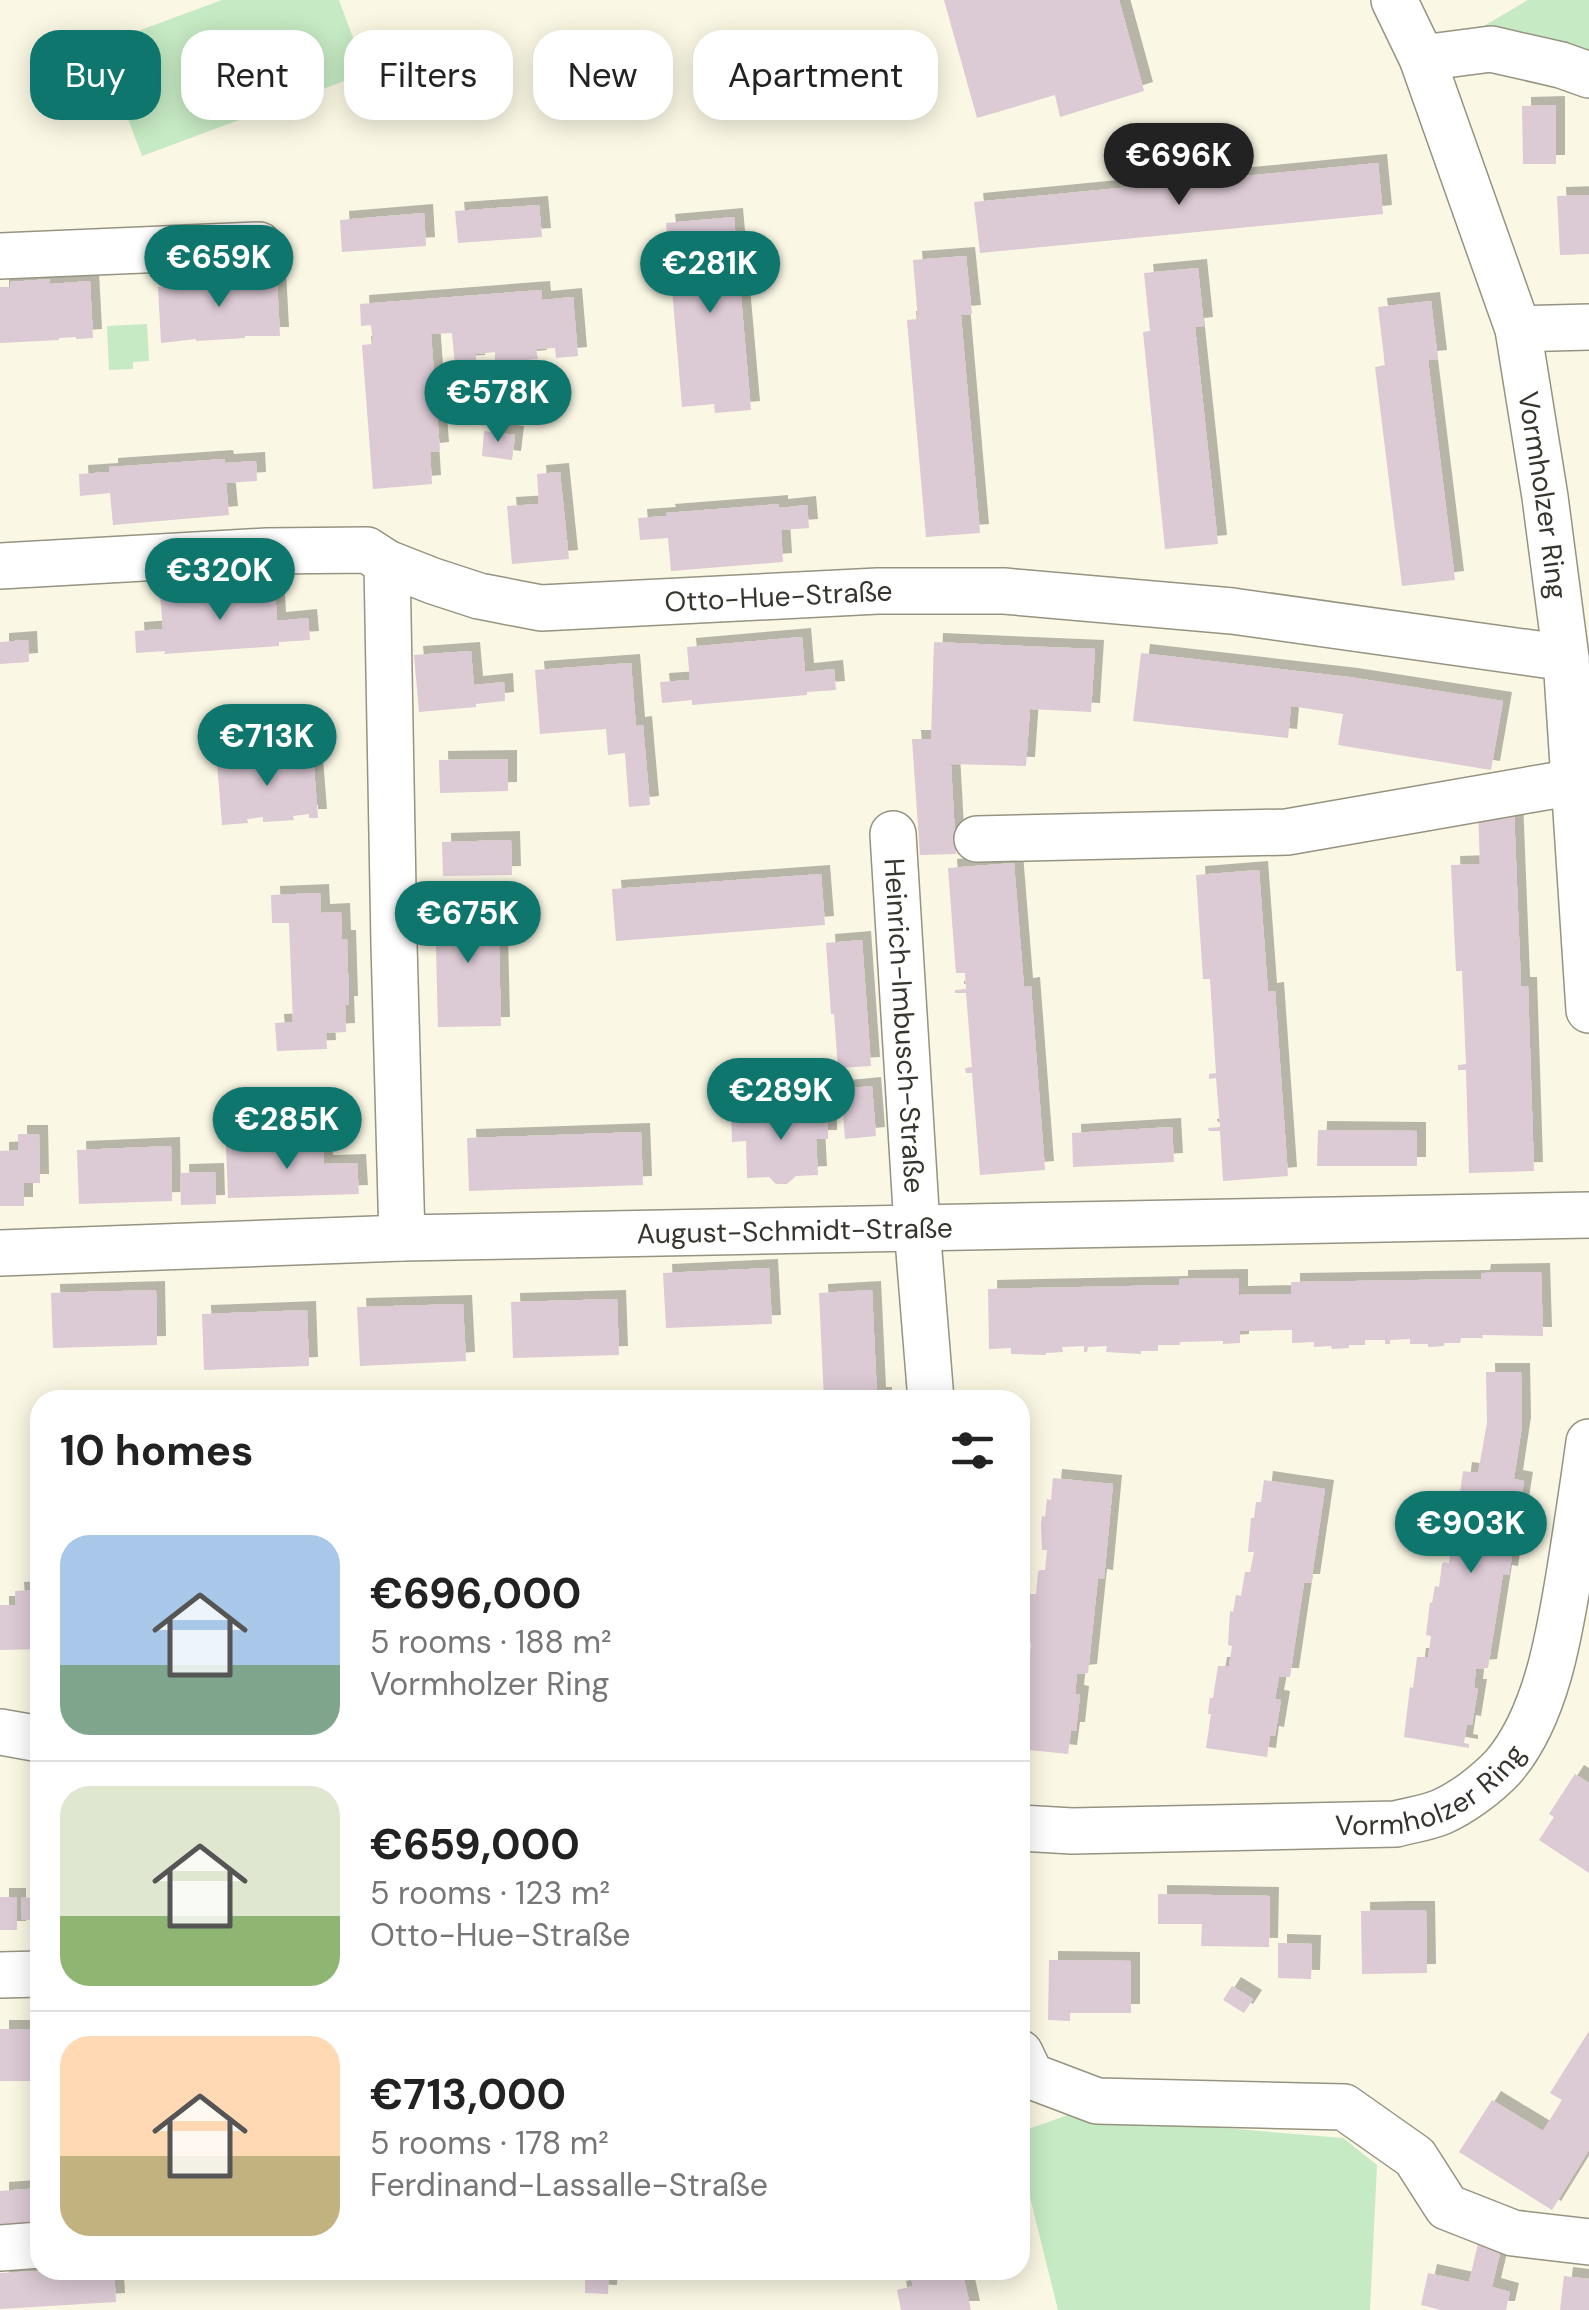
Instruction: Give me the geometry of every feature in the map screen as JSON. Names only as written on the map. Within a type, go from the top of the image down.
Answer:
[{"type":"street","name":"Vormholzer Ring","points":[[1394,0],[1422,58],[1518,329],[1566,658],[1589,1010]]},
{"type":"street","points":[[1422,58],[1492,49],[1589,74]]},
{"type":"street","points":[[0,256],[260,245]]},
{"type":"street","points":[[1518,329],[1589,327]]},
{"type":"street","name":"Otto-Hue-Straße","points":[[0,566],[267,551],[367,550],[387,563],[480,596],[541,608],[873,579],[1232,611],[1566,658]]},
{"type":"street","points":[[387,563],[402,1238]]},
{"type":"street","points":[[977,839],[1287,832],[1574,782]]},
{"type":"street","name":"Heinrich-Imbusch-Straße","points":[[893,834],[930,1390]]},
{"type":"street","name":"August-Schmidt-Straße","points":[[0,1253],[402,1238],[1589,1215]]},
{"type":"street","name":"Vormholzer Ring","points":[[1030,1829],[1396,1824],[1441,1812],[1472,1794],[1502,1768],[1524,1738],[1542,1692],[1564,1601],[1589,1442]]},
{"type":"street","points":[[0,1732],[30,1738]]},
{"type":"street","points":[[0,1975],[30,1974]]},
{"type":"street","points":[[1030,2074],[1097,2102],[1344,2107],[1415,2157],[1447,2207],[1513,2233],[1589,2242]]},
{"type":"street","points":[[0,2248],[30,2246]]},
{"type":"green space","points":[[222,0],[339,0],[350,30],[344,30],[344,81],[324,89],[324,30],[181,30],[181,120],[239,120],[142,156],[128,120],[161,120],[161,30],[141,30]]},
{"type":"green space","points":[[1528,0],[1589,0],[1589,55],[1482,27]]},
{"type":"green space","points":[[147,324],[149,361],[133,362],[133,369],[109,370],[107,326]]},
{"type":"green space","points":[[1068,2115],[1343,2138],[1377,2165],[1370,2310],[1058,2310],[1030,2197],[1030,2128]]},
{"type":"building","points":[[944,0],[1119,0],[1144,91],[1060,117],[1055,95],[977,118]]},
{"type":"building","points":[[1556,105],[1556,164],[1523,164],[1522,106]]},
{"type":"building","points":[[1378,163],[1383,214],[980,253],[974,202]]},
{"type":"building","points":[[1589,195],[1589,254],[1560,255],[1557,196]]},
{"type":"building","points":[[539,205],[542,237],[458,243],[455,211]]},
{"type":"building","points":[[424,213],[426,246],[342,252],[340,220]]},
{"type":"building","points":[[734,217],[751,410],[715,413],[714,404],[682,407],[672,289],[680,289],[677,248],[669,249],[666,223]]},
{"type":"building","points":[[966,256],[972,314],[961,315],[980,533],[926,537],[907,320],[918,319],[913,260]]},
{"type":"building","points":[[1198,268],[1204,326],[1195,327],[1218,544],[1165,549],[1143,332],[1150,331],[1144,273]]},
{"type":"building","points":[[237,277],[237,282],[277,280],[280,336],[161,343],[158,287],[197,284],[196,279]]},
{"type":"building","points":[[50,279],[50,284],[90,281],[93,338],[0,343],[0,287],[10,287],[10,282]]},
{"type":"building","points":[[541,290],[542,300],[573,297],[578,356],[556,358],[555,348],[536,349],[538,359],[495,363],[495,352],[476,354],[476,364],[455,365],[452,333],[431,334],[440,451],[430,452],[432,484],[373,489],[362,345],[373,344],[371,325],[361,326],[360,304]]},
{"type":"building","points":[[1431,301],[1438,359],[1428,360],[1455,580],[1402,586],[1375,367],[1385,365],[1378,307]]},
{"type":"building","points":[[484,431],[515,435],[512,460],[482,456]]},
{"type":"building","points":[[224,459],[225,463],[256,461],[257,481],[226,483],[229,515],[113,525],[110,493],[80,496],[79,474],[109,472],[109,467]]},
{"type":"building","points":[[560,472],[569,559],[512,564],[507,506],[539,504],[537,474]]},
{"type":"building","points":[[779,504],[779,508],[807,505],[809,528],[781,530],[783,562],[671,571],[668,538],[640,540],[638,518]]},
{"type":"building","points":[[275,587],[277,621],[308,618],[310,640],[279,642],[279,646],[136,653],[135,631],[163,629],[160,595]]},
{"type":"building","points":[[802,637],[805,672],[834,669],[836,690],[692,705],[692,700],[662,703],[660,682],[690,680],[687,647]]},
{"type":"building","points":[[28,640],[29,662],[0,664],[0,642]]},
{"type":"building","points":[[934,642],[1095,649],[1091,712],[1030,709],[1026,766],[951,764],[956,854],[920,855],[912,739],[931,739]]},
{"type":"building","points":[[471,651],[474,685],[504,682],[505,701],[419,712],[414,655]]},
{"type":"building","points":[[1141,653],[1349,677],[1503,701],[1491,770],[1338,745],[1343,714],[1291,706],[1288,738],[1133,721]]},
{"type":"building","points":[[631,663],[636,726],[643,725],[650,805],[629,807],[625,753],[608,755],[606,729],[540,734],[535,670]]},
{"type":"building","points":[[313,755],[318,818],[309,818],[309,814],[293,816],[294,820],[263,822],[263,817],[247,819],[248,823],[222,825],[217,762]]},
{"type":"building","points":[[508,759],[508,791],[440,793],[439,760]]},
{"type":"building","points":[[1514,809],[1521,986],[1528,986],[1534,1171],[1469,1173],[1466,1070],[1458,1070],[1458,1065],[1466,1064],[1462,971],[1456,971],[1451,865],[1480,864],[1478,810]]},
{"type":"building","points":[[511,840],[512,875],[443,876],[442,842]]},
{"type":"building","points":[[1014,863],[1024,987],[1031,986],[1045,1170],[980,1175],[972,1073],[966,1073],[965,1068],[972,1067],[966,993],[955,993],[966,989],[965,973],[956,973],[948,868]]},
{"type":"building","points":[[1259,870],[1268,992],[1275,991],[1288,1176],[1223,1181],[1220,1131],[1208,1128],[1220,1127],[1216,1078],[1209,1079],[1209,1074],[1216,1073],[1210,979],[1203,979],[1196,875]]},
{"type":"building","points":[[821,874],[825,925],[616,941],[612,889]]},
{"type":"building","points":[[320,893],[321,913],[341,912],[342,939],[347,939],[346,1032],[326,1033],[327,1049],[277,1051],[275,1023],[293,1022],[289,923],[272,923],[271,895]]},
{"type":"building","points":[[498,906],[501,1026],[438,1027],[435,907]]},
{"type":"building","points":[[862,940],[871,1066],[838,1068],[826,943]]},
{"type":"building","points":[[872,1086],[876,1136],[845,1139],[841,1089]]},
{"type":"building","points":[[828,1105],[828,1139],[816,1139],[818,1175],[796,1176],[787,1184],[776,1184],[769,1177],[747,1178],[746,1141],[732,1142],[731,1109],[756,1108],[757,1121],[804,1120],[803,1106]]},
{"type":"building","points":[[1172,1127],[1174,1162],[1073,1167],[1072,1133]]},
{"type":"building","points":[[1318,1130],[1417,1131],[1417,1166],[1317,1166]]},
{"type":"building","points":[[641,1132],[643,1185],[469,1191],[467,1138]]},
{"type":"building","points":[[18,1134],[39,1134],[40,1183],[24,1183],[24,1206],[0,1206],[0,1151],[18,1150]]},
{"type":"building","points":[[323,1142],[324,1164],[357,1163],[359,1194],[228,1198],[226,1145]]},
{"type":"building","points":[[171,1146],[172,1201],[79,1204],[77,1150]]},
{"type":"building","points":[[215,1172],[216,1204],[181,1205],[180,1173]]},
{"type":"building","points":[[769,1268],[772,1324],[666,1328],[663,1273]]},
{"type":"building","points":[[1541,1272],[1543,1336],[1482,1335],[1483,1338],[1461,1338],[1460,1343],[1428,1347],[1410,1344],[1410,1339],[1390,1340],[1390,1344],[1385,1344],[1385,1340],[1365,1340],[1365,1345],[1332,1349],[1314,1347],[1314,1342],[1292,1343],[1292,1330],[1240,1331],[1240,1343],[1180,1342],[1158,1345],[1158,1351],[1141,1354],[1106,1352],[1107,1346],[1088,1347],[1087,1352],[1084,1346],[1062,1347],[1063,1352],[1046,1355],[1011,1354],[1011,1348],[989,1349],[988,1289],[1179,1285],[1179,1279],[1239,1278],[1239,1295],[1291,1294],[1291,1282],[1481,1279],[1482,1273]]},
{"type":"building","points":[[156,1290],[157,1345],[53,1348],[51,1293]]},
{"type":"building","points":[[872,1290],[877,1390],[824,1390],[819,1293]]},
{"type":"building","points":[[617,1299],[619,1355],[513,1358],[511,1302]]},
{"type":"building","points":[[463,1304],[466,1361],[360,1366],[357,1307]]},
{"type":"building","points":[[307,1310],[309,1366],[204,1370],[202,1314]]},
{"type":"building","points":[[1486,1372],[1521,1372],[1522,1426],[1514,1479],[1524,1481],[1509,1575],[1503,1574],[1488,1668],[1476,1669],[1474,1688],[1478,1688],[1472,1725],[1467,1724],[1464,1743],[1469,1748],[1404,1737],[1417,1657],[1428,1657],[1430,1602],[1435,1586],[1439,1587],[1442,1564],[1449,1563],[1450,1508],[1455,1493],[1460,1493],[1463,1471],[1478,1473],[1487,1423]]},
{"type":"building","points":[[1053,1478],[1113,1484],[1104,1579],[1098,1578],[1088,1673],[1077,1674],[1075,1694],[1080,1695],[1076,1731],[1071,1731],[1068,1754],[1030,1750],[1030,1594],[1036,1594],[1038,1572],[1045,1570],[1047,1550],[1042,1550],[1041,1524],[1047,1499],[1051,1500]]},
{"type":"building","points":[[1264,1480],[1325,1489],[1311,1583],[1304,1583],[1290,1677],[1279,1677],[1275,1699],[1281,1700],[1267,1757],[1206,1748],[1210,1698],[1218,1666],[1229,1666],[1230,1611],[1233,1612],[1236,1595],[1241,1596],[1245,1572],[1250,1572],[1254,1552],[1248,1552],[1251,1518],[1256,1502],[1261,1502]]},
{"type":"building","points":[[30,1590],[30,1649],[0,1650],[0,1605],[16,1605],[15,1591]]},
{"type":"building","points":[[1575,1774],[1589,1783],[1589,1873],[1539,1840],[1554,1817],[1549,1814]]},
{"type":"building","points":[[1158,1894],[1270,1896],[1269,1947],[1201,1946],[1202,1924],[1158,1924]]},
{"type":"building","points":[[0,1897],[17,1897],[17,1930],[0,1930]]},
{"type":"building","points":[[21,1898],[30,1898],[30,1920],[22,1920]]},
{"type":"building","points":[[1426,1910],[1427,1973],[1362,1974],[1361,1911]]},
{"type":"building","points":[[1278,1943],[1312,1944],[1311,1979],[1278,1978]]},
{"type":"building","points":[[1049,1960],[1131,1961],[1131,2013],[1070,2013],[1070,2021],[1048,2020]]},
{"type":"building","points":[[1232,1986],[1253,1999],[1244,2013],[1223,2000]]},
{"type":"building","points":[[0,2029],[30,2029],[30,2081],[0,2081]]},
{"type":"building","points":[[1589,2031],[1589,2150],[1552,2210],[1459,2152],[1492,2100],[1543,2131],[1562,2100],[1550,2093]]},
{"type":"building","points":[[30,2189],[30,2224],[0,2226],[0,2191]]},
{"type":"building","points":[[1479,2239],[1502,2245],[1492,2287],[1510,2292],[1506,2310],[1441,2310],[1421,2305],[1428,2273],[1469,2282]]},
{"type":"building","points":[[30,2271],[30,2280],[115,2280],[116,2302],[0,2309],[0,2273]]},
{"type":"building","points":[[1564,2276],[1589,2279],[1589,2310],[1560,2310]]},
{"type":"building","points":[[585,2280],[609,2280],[608,2294],[585,2293]]},
{"type":"building","points":[[912,2280],[964,2280],[971,2310],[901,2310],[897,2290],[913,2286]]}]
